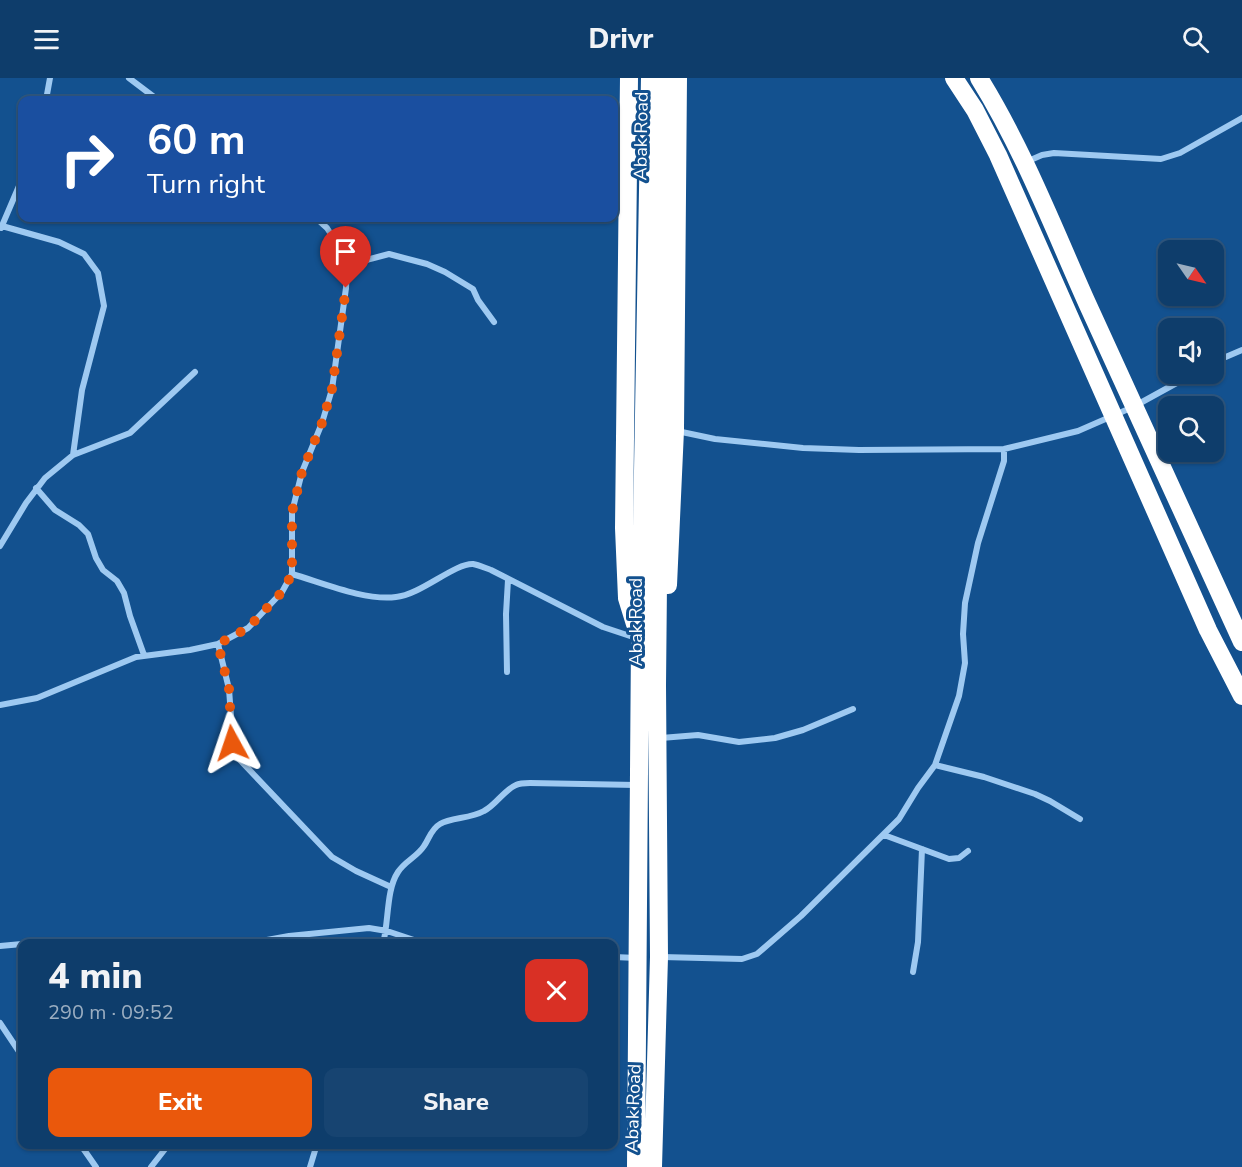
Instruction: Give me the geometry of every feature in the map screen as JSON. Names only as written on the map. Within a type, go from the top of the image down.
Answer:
[{"type":"highway","points":[[629,78],[624,528],[627,598],[640,639]]},
{"type":"highway","name":"Abak Road","points":[[636,1167],[640,639],[650,78]]},
{"type":"highway","name":"Abak Road","points":[[653,1167],[659,957],[657,685],[663,78]]},
{"type":"highway","points":[[657,685],[668,598],[672,522],[678,78]]},
{"type":"highway","points":[[954,78],[975,110],[998,155],[1115,415],[1208,630],[1242,696]]},
{"type":"highway","points":[[980,78],[1025,162],[1133,407],[1242,642]]},
{"type":"street","points":[[47,96],[50,78]]},
{"type":"street","points":[[129,78],[153,96]]},
{"type":"street","points":[[1025,162],[1054,153],[1161,159],[1180,153],[1241,121]]},
{"type":"street","points":[[18,188],[1,228],[59,242],[84,254],[98,273],[104,306],[81,390],[72,455]]},
{"type":"street","points":[[0,705],[37,698],[144,655],[190,650],[218,644],[248,628],[282,592],[292,574],[292,512],[302,472],[322,423],[332,389],[346,288],[347,265],[341,249],[320,222]]},
{"type":"street","points":[[347,265],[389,254],[427,264],[473,289],[494,322]]},
{"type":"street","points":[[1224,358],[1242,350]]},
{"type":"street","points":[[0,546],[36,488],[45,478],[72,455],[130,433],[195,372]]},
{"type":"street","points":[[675,430],[715,439],[803,448],[1004,449],[1078,431],[1133,407],[1175,384]]},
{"type":"street","points":[[659,957],[742,959],[757,954],[801,916],[899,819],[935,765],[958,696],[965,663],[963,634],[965,603],[978,543],[1005,461],[1004,449]]},
{"type":"street","points":[[36,488],[55,510],[79,525],[88,534],[96,558],[103,570],[117,581],[124,593],[144,655]]},
{"type":"street","points":[[292,574],[368,596],[386,598],[400,597],[460,566],[473,564],[491,570],[603,627],[640,639]]},
{"type":"street","points":[[507,672],[508,580]]},
{"type":"street","points":[[218,644],[229,689],[232,743],[238,759],[332,857],[356,872],[391,886]]},
{"type":"street","points":[[657,738],[698,735],[739,742],[775,738],[803,730],[853,709]]},
{"type":"street","points":[[935,765],[984,777],[1035,794],[1080,819]]},
{"type":"street","points":[[385,939],[391,886],[397,873],[424,846],[439,824],[468,818],[486,811],[515,785],[530,783],[639,785]]},
{"type":"street","points":[[884,835],[949,859],[959,858],[968,851]]},
{"type":"street","points":[[913,972],[918,942],[922,849]]},
{"type":"street","points":[[272,939],[369,928],[411,939]]},
{"type":"street","points":[[0,946],[18,944]]},
{"type":"street","points":[[618,957],[638,958]]},
{"type":"street","points":[[0,1023],[18,1050]]},
{"type":"street","points":[[83,1149],[96,1167]]},
{"type":"street","points":[[151,1167],[165,1149]]},
{"type":"street","points":[[310,1167],[315,1149]]},
{"type":"route","points":[[232,743],[229,689],[218,644],[248,628],[261,616],[282,592],[292,574],[292,512],[302,472],[322,423],[332,389],[346,288]]}]
